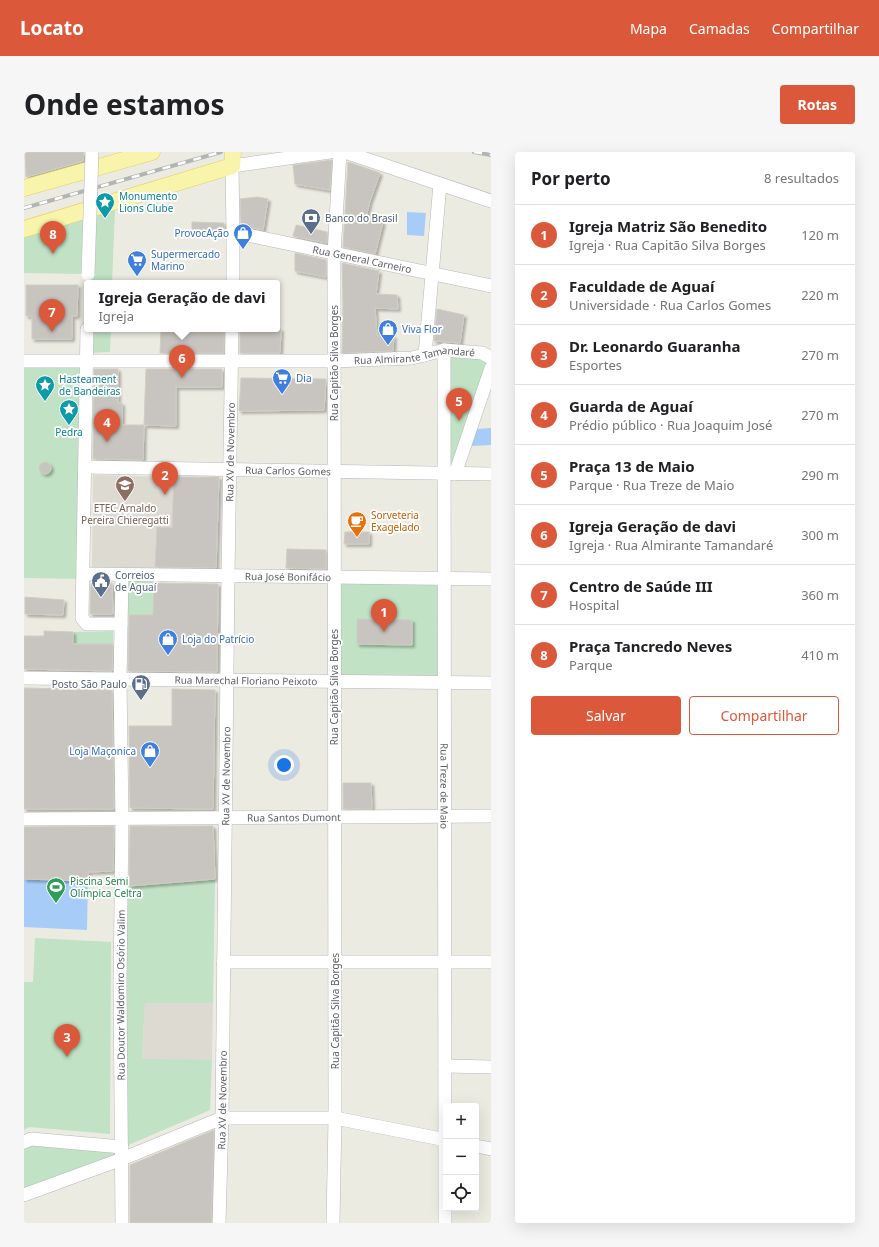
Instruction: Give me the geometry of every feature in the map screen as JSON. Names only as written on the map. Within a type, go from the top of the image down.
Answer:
[{"type":"main road","points":[[24,188],[152,152]]},
{"type":"main road","points":[[24,229],[233,159]]},
{"type":"street","points":[[88,279],[92,152]]},
{"type":"street","points":[[233,280],[233,159],[330,152]]},
{"type":"street","name":"Rua Capitão Silva Borges","points":[[333,1223],[335,1118],[334,254],[340,152]]},
{"type":"street","points":[[345,152],[491,201]]},
{"type":"street","points":[[425,355],[440,184]]},
{"type":"street","name":"Rua General Carneiro","points":[[234,232],[491,286]]},
{"type":"street","points":[[87,332],[84,574],[82,618],[87,624],[121,624]]},
{"type":"street","name":"Rua XV de Novembro","points":[[219,1223],[222,1118],[226,681],[232,332]]},
{"type":"street","name":"Rua Almirante Tamandaré","points":[[24,361],[334,361],[412,358],[444,350],[482,353],[491,358]]},
{"type":"street","name":"Rua Treze de Maio","points":[[444,350],[450,474],[444,578],[445,1139]]},
{"type":"street","name":"Rua Treze de Maio","points":[[450,474],[491,368]]},
{"type":"street","name":"Rua Carlos Gomes","points":[[85,467],[491,474]]},
{"type":"street","name":"Rua José Bonifácio","points":[[84,574],[491,579]]},
{"type":"street","name":"Rua Doutor Waldomiro Osório Valim","points":[[122,575],[120,680],[122,819],[120,983],[122,1223]]},
{"type":"street","name":"Rua Marechal Floriano Peixoto","points":[[24,678],[491,683]]},
{"type":"street","name":"Rua Santos Dumont","points":[[24,819],[491,816]]},
{"type":"street","points":[[223,962],[491,962]]},
{"type":"street","points":[[445,1066],[491,1067]]},
{"type":"street","points":[[24,1195],[122,1153],[222,1118],[335,1118],[443,1140]]},
{"type":"street","points":[[24,1142],[31,1139],[122,1153]]},
{"type":"street","points":[[479,1147],[491,1149]]},
{"type":"street","name":"Rua Treze de Maio","points":[[445,1175],[445,1223]]},
{"type":"shaded area","name":"ETEC Arnaldo Pereira Chieregatti","points":[[93,475],[174,477],[172,528],[157,528],[155,569],[92,568]]},
{"type":"shaded area","points":[[145,1003],[213,1003],[212,1060],[142,1060]]},
{"type":"green space","points":[[115,209],[112,280],[88,280],[89,217]]},
{"type":"green space","points":[[83,216],[81,274],[24,273],[24,234]]},
{"type":"green space","points":[[87,332],[111,332],[110,352],[87,353]]},
{"type":"green space","points":[[444,350],[490,357],[455,474],[444,473]]},
{"type":"green space","points":[[87,360],[84,579],[24,578],[24,361]]},
{"type":"green space","points":[[122,575],[153,576],[153,615],[121,615]]},
{"type":"green space","points":[[334,577],[444,578],[444,683],[334,682]]},
{"type":"green space","points":[[113,631],[113,644],[73,644],[73,632]]},
{"type":"green space","points":[[215,879],[213,1003],[145,1003],[142,1059],[212,1060],[210,1110],[126,1146],[126,886]]},
{"type":"green space","points":[[35,938],[111,942],[110,1134],[29,1127],[24,1130],[24,982],[33,982]]},
{"type":"green space","points":[[24,1142],[122,1147],[122,1159],[24,1195]]},
{"type":"water","points":[[407,212],[426,213],[424,236],[407,235]]},
{"type":"water","points":[[491,428],[491,445],[471,446],[476,429]]},
{"type":"water","name":"Piscina Semi Olímpica Celtra","points":[[24,879],[88,881],[87,930],[24,927]]},
{"type":"building","points":[[25,152],[84,152],[83,161],[26,177]]},
{"type":"building","points":[[332,160],[330,190],[295,184],[293,165]]},
{"type":"building","points":[[348,162],[380,173],[366,217],[383,222],[375,254],[343,247]]},
{"type":"building","points":[[257,197],[268,199],[263,230],[241,225],[240,199]]},
{"type":"building","points":[[192,222],[224,223],[225,233],[192,232]]},
{"type":"building","name":"Banco do Brasil","points":[[296,225],[327,232],[327,243],[293,236]]},
{"type":"building","points":[[295,253],[326,260],[326,277],[295,271]]},
{"type":"building","points":[[342,263],[379,271],[376,294],[397,295],[398,309],[375,308],[377,336],[394,336],[393,351],[342,353]]},
{"type":"building","points":[[26,285],[78,285],[77,316],[72,316],[72,339],[32,339],[32,316],[26,316]]},
{"type":"building","points":[[437,309],[464,315],[460,343],[434,341]]},
{"type":"building","points":[[281,329],[280,353],[240,353],[240,332],[280,332]]},
{"type":"building","points":[[161,332],[224,332],[224,353],[160,353]]},
{"type":"building","points":[[94,369],[118,369],[118,403],[122,403],[122,425],[144,425],[143,460],[93,459]]},
{"type":"building","points":[[146,369],[222,369],[222,387],[176,387],[176,426],[144,425]]},
{"type":"building","name":"Dia","points":[[241,378],[326,379],[324,410],[239,411]]},
{"type":"building","points":[[43,462],[47,462],[51,468],[47,474],[43,474],[39,470],[39,466]]},
{"type":"building","points":[[174,477],[219,477],[216,568],[155,567],[157,527],[172,528]]},
{"type":"building","name":"Sorveteria Exagelado","points":[[345,532],[369,532],[369,544],[344,544]]},
{"type":"building","points":[[287,549],[326,550],[326,569],[286,568]]},
{"type":"building","name":"Correios de Aguaí","points":[[91,583],[112,583],[113,614],[90,614]]},
{"type":"building","points":[[154,583],[218,584],[217,672],[128,671],[129,615],[153,615]]},
{"type":"building","points":[[25,597],[64,600],[63,615],[25,614]]},
{"type":"building","points":[[357,619],[412,620],[412,645],[357,644]]},
{"type":"building","points":[[44,631],[73,632],[73,644],[113,644],[112,671],[24,669],[24,636],[44,636]]},
{"type":"building","points":[[24,688],[112,690],[114,809],[24,809]]},
{"type":"building","points":[[172,689],[215,690],[213,809],[130,808],[129,726],[172,726]]},
{"type":"building","points":[[343,783],[371,783],[372,809],[343,809]]},
{"type":"building","points":[[114,826],[113,871],[88,872],[88,881],[24,879],[24,827]]},
{"type":"building","points":[[130,826],[213,826],[215,879],[129,886]]},
{"type":"building","points":[[214,1130],[211,1223],[130,1223],[130,1165]]},
{"type":"railway","points":[[24,208],[221,152]]},
{"type":"railway","points":[[474,152],[491,155]]},
{"type":"place","name":"Monumento Lions Clube","points":[[105,219]]},
{"type":"place","name":"Banco do Brasil","points":[[311,235]]},
{"type":"place","name":"ProvocAção","points":[[243,250]]},
{"type":"place","name":"Praça Tancredo Neves","points":[[53,254]]},
{"type":"place","name":"Supermercado Marino","points":[[137,277]]},
{"type":"place","name":"Centro de Saúde III","points":[[52,332]]},
{"type":"place","name":"Viva Flor","points":[[388,346]]},
{"type":"place","name":"Igreja Geração de davi","points":[[182,378]]},
{"type":"place","name":"Dia","points":[[282,395]]},
{"type":"place","name":"Hasteament de Bandeiras","points":[[45,402]]},
{"type":"place","name":"Praça 13 de Maio","points":[[459,421]]},
{"type":"place","name":"Pedra","points":[[69,426]]},
{"type":"place","name":"Guarda de Aguaí","points":[[107,442]]},
{"type":"place","name":"Faculdade de Aguaí","points":[[165,495]]},
{"type":"place","name":"ETEC Arnaldo Pereira Chieregatti","points":[[125,502]]},
{"type":"place","name":"Sorveteria Exagelado","points":[[357,538]]},
{"type":"place","name":"Correios de Aguaí","points":[[101,598]]},
{"type":"place","name":"Igreja Matriz São Benedito","points":[[384,632]]},
{"type":"place","name":"Loja do Patrício","points":[[168,656]]},
{"type":"place","name":"Posto São Paulo","points":[[141,701]]},
{"type":"place","name":"Loja Maçonica","points":[[150,768]]},
{"type":"place","name":"Piscina Semi Olímpica Celtra","points":[[56,904]]},
{"type":"place","name":"Dr. Leonardo Guaranha","points":[[67,1057]]}]
